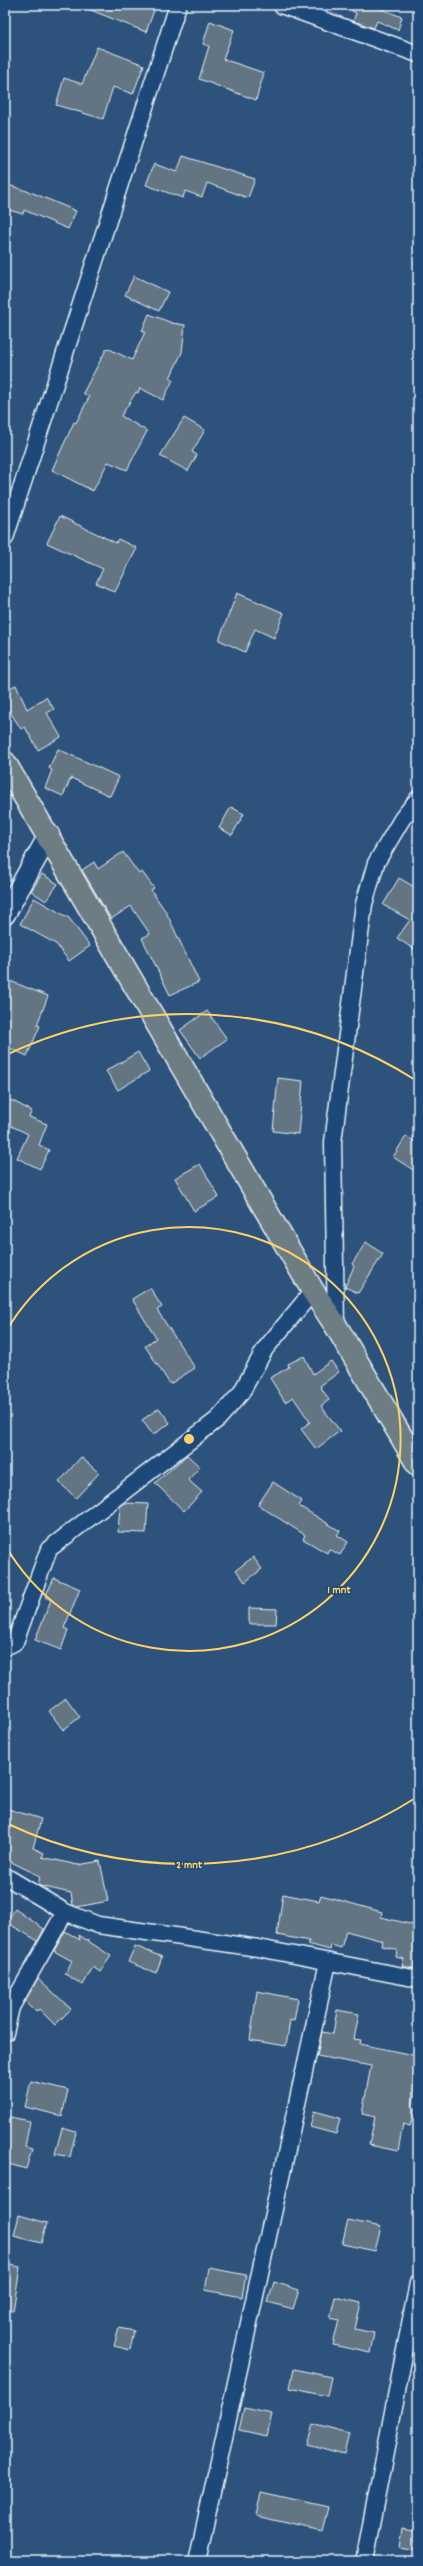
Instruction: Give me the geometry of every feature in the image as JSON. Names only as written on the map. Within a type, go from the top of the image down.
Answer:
[{"type":"highway","points":[[5,763],[49,835],[313,1291],[336,1326],[418,1465]]},
{"type":"street","points":[[5,538],[178,5]]},
{"type":"street","points":[[281,5],[418,54]]},
{"type":"street","points":[[336,1326],[333,1142],[364,904],[376,863],[402,819],[418,799]]},
{"type":"street","points":[[5,914],[49,835]]},
{"type":"street","points":[[5,1647],[15,1642],[49,1549],[218,1419],[242,1393],[265,1349],[313,1291]]},
{"type":"street","points":[[5,1876],[65,1912],[98,1925],[258,1948],[418,1980]]},
{"type":"street","points":[[5,2034],[11,2007],[65,1912]]},
{"type":"street","points":[[197,2561],[328,1962]]},
{"type":"street","points":[[364,2561],[418,2283]]},
{"type":"building","points":[[78,5],[156,5],[146,32]]},
{"type":"building","points":[[355,5],[371,5],[402,17],[398,30],[377,21],[374,28],[353,21],[356,13],[352,11]]},
{"type":"building","points":[[210,21],[234,30],[223,59],[264,73],[256,100],[199,79],[209,46],[203,44]]},
{"type":"building","points":[[97,47],[144,65],[133,94],[113,87],[103,119],[56,105],[64,78],[82,84]]},
{"type":"building","points":[[183,156],[255,179],[248,198],[207,183],[202,197],[185,191],[183,198],[146,185],[154,164],[177,172]]},
{"type":"building","points":[[5,184],[33,193],[76,211],[68,229],[24,210],[23,214],[5,209]]},
{"type":"building","points":[[134,276],[168,292],[159,311],[125,295]]},
{"type":"building","points":[[149,314],[172,323],[185,325],[182,352],[170,378],[173,380],[163,400],[140,388],[121,416],[147,431],[127,470],[108,462],[93,491],[52,470],[74,422],[76,423],[89,397],[83,393],[107,348],[132,360],[145,332],[142,331]]},
{"type":"building","points":[[184,418],[205,430],[192,452],[197,455],[188,471],[160,456]]},
{"type":"building","points":[[60,516],[116,543],[118,539],[137,548],[115,592],[96,583],[103,569],[47,543]]},
{"type":"building","points":[[237,593],[284,613],[274,638],[255,629],[245,652],[219,640]]},
{"type":"building","points":[[16,685],[27,709],[46,697],[54,709],[47,713],[61,737],[38,750],[25,727],[21,729],[5,704],[5,690]]},
{"type":"building","points":[[58,749],[119,777],[110,796],[71,778],[63,796],[45,788],[52,770],[49,768]]},
{"type":"building","points":[[231,807],[244,814],[232,835],[219,828]]},
{"type":"building","points":[[123,852],[139,874],[142,872],[154,888],[151,890],[166,912],[199,982],[170,995],[142,938],[150,934],[131,906],[111,919],[82,870],[94,862],[98,869]]},
{"type":"building","points":[[42,874],[58,884],[46,901],[31,891]]},
{"type":"building","points":[[399,878],[418,889],[418,952],[397,938],[410,920],[383,905]]},
{"type":"building","points":[[34,898],[69,918],[90,946],[69,961],[56,944],[20,924]]},
{"type":"building","points":[[5,979],[48,996],[37,1025],[40,1026],[27,1056],[5,1046]]},
{"type":"building","points":[[207,1011],[227,1039],[200,1058],[180,1030]]},
{"type":"building","points":[[138,1052],[149,1071],[118,1090],[106,1071]]},
{"type":"building","points":[[278,1078],[303,1081],[298,1134],[273,1131]]},
{"type":"building","points":[[11,1100],[32,1111],[29,1117],[47,1124],[39,1145],[49,1150],[40,1169],[17,1158],[28,1134],[5,1123],[5,1111]]},
{"type":"building","points":[[406,1136],[418,1144],[418,1173],[393,1157]]},
{"type":"building","points":[[200,1164],[219,1197],[194,1211],[175,1178]]},
{"type":"building","points":[[366,1242],[383,1254],[358,1293],[345,1287],[354,1266],[352,1264]]},
{"type":"building","points":[[150,1288],[162,1307],[157,1310],[195,1368],[170,1384],[145,1346],[156,1338],[132,1299]]},
{"type":"building","points":[[304,1356],[313,1374],[331,1361],[339,1372],[320,1386],[329,1400],[321,1406],[340,1431],[316,1449],[301,1429],[310,1422],[293,1397],[285,1402],[270,1378],[289,1367],[288,1364]]},
{"type":"building","points":[[159,1408],[170,1423],[153,1435],[142,1420]]},
{"type":"building","points":[[187,1455],[200,1467],[188,1480],[202,1492],[184,1511],[155,1483]]},
{"type":"building","points":[[81,1457],[99,1473],[76,1498],[59,1482]]},
{"type":"building","points":[[273,1482],[302,1501],[299,1506],[340,1531],[337,1535],[348,1542],[340,1555],[329,1549],[327,1553],[303,1539],[305,1535],[258,1505]]},
{"type":"building","points":[[125,1503],[148,1504],[146,1533],[118,1532],[120,1507]]},
{"type":"building","points":[[253,1557],[262,1569],[245,1582],[236,1570]]},
{"type":"building","points":[[54,1578],[80,1589],[64,1628],[68,1630],[61,1650],[35,1640],[51,1600],[45,1597]]},
{"type":"building","points":[[249,1608],[277,1609],[276,1624],[249,1624]]},
{"type":"building","points":[[66,1698],[80,1717],[63,1730],[49,1711]]},
{"type":"building","points":[[5,1808],[41,1819],[33,1848],[44,1853],[42,1857],[78,1865],[100,1861],[108,1901],[77,1907],[73,1905],[71,1893],[38,1885],[40,1876],[5,1859]]},
{"type":"building","points":[[283,1894],[319,1901],[321,1895],[382,1912],[381,1917],[418,1926],[418,1969],[402,1966],[404,1959],[396,1957],[397,1950],[382,1946],[383,1941],[346,1931],[341,1948],[331,1945],[330,1950],[308,1944],[309,1941],[277,1935]]},
{"type":"building","points":[[15,1909],[44,1929],[38,1941],[6,1922]]},
{"type":"building","points":[[65,1931],[80,1940],[79,1935],[111,1956],[100,1972],[93,1967],[83,1985],[65,1974],[72,1961],[54,1951]]},
{"type":"building","points":[[135,1946],[162,1957],[156,1973],[128,1962]]},
{"type":"building","points":[[38,1978],[71,2009],[55,2025],[39,2009],[36,2012],[25,2001]]},
{"type":"building","points":[[257,1991],[298,1999],[294,2021],[290,2020],[286,2046],[250,2040]]},
{"type":"building","points":[[337,2010],[359,2014],[354,2039],[361,2040],[360,2044],[418,2056],[418,2075],[412,2107],[415,2108],[410,2126],[403,2124],[398,2151],[369,2145],[375,2117],[362,2114],[371,2066],[317,2056],[322,2032],[333,2034]]},
{"type":"building","points":[[31,2081],[68,2090],[62,2116],[25,2107]]},
{"type":"building","points":[[314,2111],[340,2118],[336,2134],[310,2127]]},
{"type":"building","points":[[5,2116],[30,2121],[25,2147],[32,2149],[26,2169],[5,2163]]},
{"type":"building","points":[[62,2128],[76,2132],[70,2157],[55,2154]]},
{"type":"building","points":[[19,2215],[47,2223],[41,2243],[14,2236]]},
{"type":"building","points":[[348,2220],[381,2227],[375,2251],[342,2244]]},
{"type":"building","points":[[5,2264],[20,2267],[13,2311],[5,2310]]},
{"type":"building","points":[[209,2268],[246,2275],[242,2297],[205,2290]]},
{"type":"building","points":[[274,2282],[299,2290],[293,2309],[268,2302]]},
{"type":"building","points":[[335,2297],[361,2303],[355,2329],[374,2333],[370,2353],[333,2345],[339,2320],[330,2318]]},
{"type":"building","points":[[119,2328],[134,2331],[130,2350],[114,2346]]},
{"type":"building","points":[[294,2369],[331,2377],[327,2396],[290,2388]]},
{"type":"building","points":[[244,2408],[272,2414],[267,2436],[239,2430]]},
{"type":"building","points":[[313,2424],[349,2434],[344,2454],[307,2444]]},
{"type":"building","points":[[261,2492],[328,2507],[322,2531],[256,2516]]},
{"type":"building","points":[[403,2527],[418,2530],[418,2550],[400,2547]]}]
